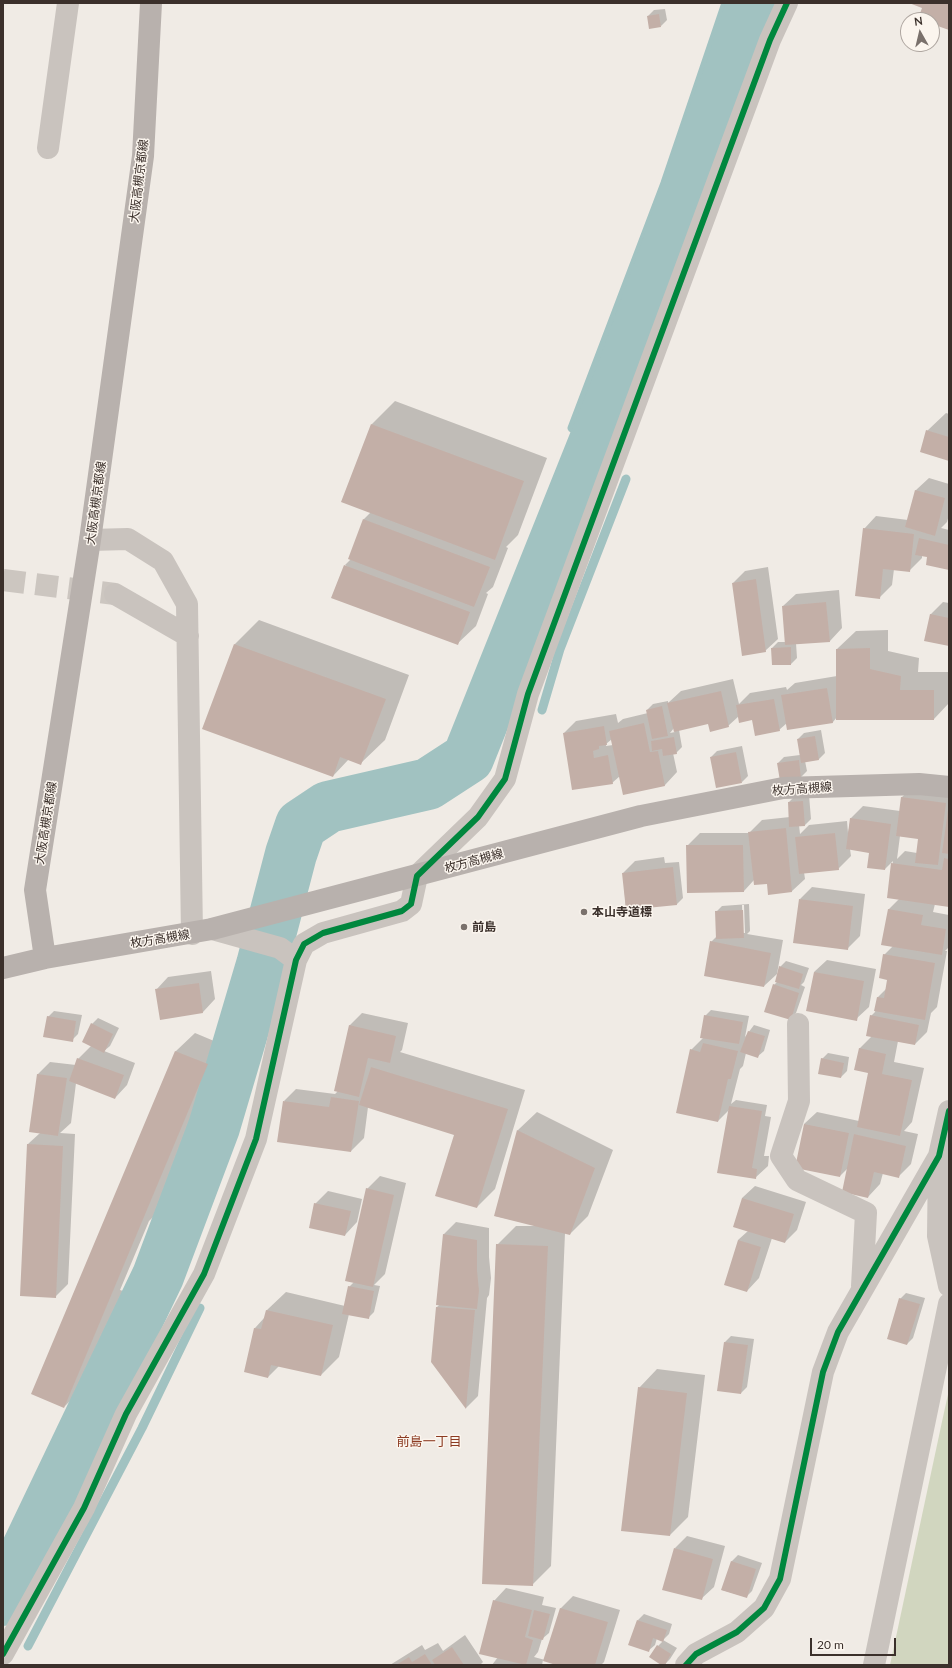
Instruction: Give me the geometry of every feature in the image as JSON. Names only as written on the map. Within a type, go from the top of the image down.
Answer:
[{"type":"main road","name":"大阪高槻京都線","points":[[44,958],[36,890],[90,540],[143,156],[150,46],[151,3]]},
{"type":"main road","name":"大阪高槻京都線","points":[[150,46],[157,3]]},
{"type":"main road","name":"枚方高槻線","points":[[3,968],[44,958],[202,931],[417,876],[641,816],[783,788],[919,784],[949,787]]},
{"type":"street","points":[[48,148],[68,3]]},
{"type":"street","points":[[3,1654],[84,1508],[126,1414],[204,1274],[256,1139],[296,960],[304,944],[323,932],[402,911],[411,904],[417,876],[478,817],[505,779],[528,694],[770,40],[787,3]]},
{"type":"street","points":[[90,540],[128,539],[163,561],[187,604],[202,931],[280,948],[296,960]]},
{"type":"street","points":[[115,594],[188,636]]},
{"type":"street","points":[[798,1024],[799,1101],[781,1156],[797,1180],[866,1213],[862,1291]]},
{"type":"street","points":[[949,1111],[939,1156],[938,1236],[949,1286]]},
{"type":"street","points":[[686,1665],[696,1654],[737,1632],[764,1608],[780,1579],[823,1372],[838,1332],[939,1156]]},
{"type":"street","points":[[874,1665],[949,1304]]},
{"type":"green space","points":[[949,1390],[949,1665],[890,1665],[943,1417]]},
{"type":"building","points":[[909,3],[949,3],[949,30],[940,27],[940,12],[921,12],[922,8]]},
{"type":"building","points":[[659,14],[661,27],[649,29],[647,16]]},
{"type":"building","points":[[371,424],[524,481],[495,560],[341,502]]},
{"type":"building","points":[[926,430],[949,437],[949,461],[920,452]]},
{"type":"building","points":[[915,490],[945,498],[935,536],[905,527]]},
{"type":"building","points":[[363,519],[490,567],[474,607],[348,559]]},
{"type":"building","points":[[863,528],[914,534],[910,572],[883,569],[880,599],[855,596]]},
{"type":"building","points":[[919,538],[949,545],[949,570],[926,565],[927,557],[915,555]]},
{"type":"building","points":[[344,565],[470,612],[458,645],[331,598]]},
{"type":"building","points":[[756,579],[766,652],[742,656],[732,583]]},
{"type":"building","points":[[826,602],[830,642],[785,645],[782,606]]},
{"type":"building","points":[[930,614],[949,618],[949,646],[924,641]]},
{"type":"building","points":[[234,644],[386,699],[361,765],[340,757],[333,777],[202,729]]},
{"type":"building","points":[[791,647],[791,665],[772,665],[771,648]]},
{"type":"building","points":[[870,648],[870,669],[901,676],[900,690],[934,690],[934,720],[836,720],[836,649]]},
{"type":"building","points":[[827,688],[833,723],[787,730],[781,695]]},
{"type":"building","points":[[721,691],[729,727],[710,732],[708,724],[674,732],[667,703]]},
{"type":"building","points":[[774,699],[780,731],[755,736],[752,720],[739,723],[736,705]]},
{"type":"building","points":[[662,706],[668,736],[652,739],[646,710]]},
{"type":"building","points":[[644,723],[650,752],[658,751],[665,786],[623,795],[609,731]]},
{"type":"building","points":[[604,726],[607,745],[599,746],[599,749],[593,751],[594,758],[608,755],[613,784],[572,790],[563,733]]},
{"type":"building","points":[[815,736],[819,760],[801,763],[797,739]]},
{"type":"building","points":[[674,737],[677,754],[663,756],[662,749],[652,751],[651,741]]},
{"type":"building","points":[[736,752],[742,783],[716,788],[710,757]]},
{"type":"building","points":[[799,760],[801,778],[780,781],[777,763]]},
{"type":"building","points":[[901,797],[946,803],[938,865],[915,863],[918,839],[896,836]]},
{"type":"building","points":[[803,801],[805,826],[789,827],[788,802]]},
{"type":"building","points":[[949,810],[949,854],[942,853]]},
{"type":"building","points":[[850,818],[891,824],[885,870],[867,868],[869,853],[846,849]]},
{"type":"building","points":[[786,828],[792,892],[768,895],[767,884],[754,885],[748,832]]},
{"type":"building","points":[[835,833],[839,870],[799,874],[795,837]]},
{"type":"building","points":[[686,845],[743,845],[744,892],[687,893]]},
{"type":"building","points":[[944,858],[949,859],[949,907],[887,898],[891,863],[942,870]]},
{"type":"building","points":[[673,867],[677,905],[626,910],[622,873]]},
{"type":"building","points":[[799,899],[853,906],[848,950],[793,943]]},
{"type":"building","points":[[888,909],[923,915],[921,925],[946,929],[942,955],[881,945]]},
{"type":"building","points":[[743,910],[744,938],[716,939],[715,911]]},
{"type":"building","points":[[710,941],[771,953],[764,987],[704,976]]},
{"type":"building","points":[[883,954],[935,963],[925,1020],[874,1011],[877,997],[884,998],[887,980],[879,978]]},
{"type":"building","points":[[779,966],[803,974],[799,989],[775,982]]},
{"type":"building","points":[[814,972],[864,981],[857,1021],[806,1011]]},
{"type":"building","points":[[199,983],[203,1013],[160,1020],[155,989]]},
{"type":"building","points":[[773,984],[799,993],[791,1020],[764,1012]]},
{"type":"building","points":[[704,1015],[743,1022],[739,1044],[700,1038]]},
{"type":"building","points":[[870,1015],[919,1025],[915,1045],[866,1036]]},
{"type":"building","points":[[47,1016],[76,1021],[73,1042],[43,1037]]},
{"type":"building","points":[[91,1023],[113,1034],[104,1053],[82,1042]]},
{"type":"building","points":[[349,1025],[396,1036],[390,1063],[368,1058],[359,1097],[334,1091]]},
{"type":"building","points":[[748,1031],[765,1036],[758,1058],[740,1052]]},
{"type":"building","points":[[703,1043],[738,1051],[731,1079],[728,1079],[718,1122],[676,1113],[690,1049],[700,1052]]},
{"type":"building","points":[[859,1048],[886,1054],[882,1074],[912,1080],[900,1136],[857,1127],[868,1073],[854,1070]]},
{"type":"building","points":[[175,1051],[208,1064],[64,1408],[31,1394]]},
{"type":"building","points":[[77,1058],[124,1075],[115,1099],[69,1081]]},
{"type":"building","points":[[821,1058],[844,1063],[841,1078],[818,1074]]},
{"type":"building","points":[[371,1067],[508,1109],[477,1208],[435,1196],[454,1135],[359,1105]]},
{"type":"building","points":[[37,1074],[67,1078],[58,1136],[29,1132]]},
{"type":"building","points":[[331,1097],[359,1101],[351,1152],[277,1142],[283,1101],[329,1107]]},
{"type":"building","points":[[729,1106],[762,1111],[752,1168],[757,1169],[756,1179],[717,1173]]},
{"type":"building","points":[[804,1124],[849,1133],[840,1177],[795,1168]]},
{"type":"building","points":[[517,1130],[595,1168],[570,1235],[494,1216]]},
{"type":"building","points":[[854,1134],[906,1146],[899,1178],[874,1172],[868,1198],[842,1192]]},
{"type":"building","points":[[27,1144],[63,1146],[56,1298],[20,1296]]},
{"type":"building","points":[[366,1188],[394,1195],[373,1287],[345,1281]]},
{"type":"building","points":[[742,1198],[794,1214],[785,1243],[733,1227]]},
{"type":"building","points":[[314,1203],[351,1211],[345,1236],[309,1228]]},
{"type":"building","points":[[443,1234],[477,1240],[479,1291],[477,1309],[436,1305]]},
{"type":"building","points":[[738,1240],[761,1247],[747,1292],[724,1285]]},
{"type":"building","points":[[496,1244],[548,1246],[533,1586],[482,1584]]},
{"type":"building","points":[[348,1286],[374,1291],[369,1319],[342,1314]]},
{"type":"building","points":[[899,1298],[920,1304],[907,1345],[887,1339]]},
{"type":"building","points":[[436,1307],[475,1310],[466,1409],[431,1362]]},
{"type":"building","points":[[266,1310],[333,1325],[321,1376],[271,1365],[268,1378],[244,1372],[254,1328],[261,1329]]},
{"type":"building","points":[[724,1342],[748,1345],[741,1394],[717,1391]]},
{"type":"building","points":[[638,1387],[687,1393],[670,1536],[621,1531]]},
{"type":"building","points":[[674,1548],[713,1559],[702,1600],[662,1590]]},
{"type":"building","points":[[731,1561],[756,1569],[747,1598],[721,1590]]},
{"type":"building","points":[[493,1600],[532,1610],[525,1637],[533,1640],[526,1665],[479,1654]]},
{"type":"building","points":[[560,1608],[608,1622],[595,1665],[556,1665],[543,1661]]},
{"type":"building","points":[[534,1610],[550,1614],[543,1640],[528,1636]]},
{"type":"building","points":[[637,1620],[667,1630],[663,1642],[653,1638],[649,1652],[628,1645]]},
{"type":"building","points":[[657,1645],[671,1654],[665,1665],[661,1665],[649,1657]]},
{"type":"building","points":[[452,1647],[464,1665],[435,1665],[432,1660]]},
{"type":"building","points":[[425,1654],[432,1665],[396,1665],[409,1657],[412,1662]]},
{"type":"waterway","points":[[572,428],[665,183],[726,3]]},
{"type":"waterway","points":[[3,1600],[158,1276],[214,1127],[262,965],[291,854],[301,825],[328,807],[428,784],[468,758],[621,376],[704,141],[730,73],[753,3]]},
{"type":"waterway","points":[[542,710],[560,649],[626,479]]},
{"type":"waterway","points":[[28,1646],[142,1428],[200,1308]]},
{"type":"tunnel","points":[[3,580],[115,594]]},
{"type":"cycle path","points":[[3,1654],[84,1508],[126,1414],[204,1274],[256,1139],[296,960],[304,944],[323,933],[402,911],[411,904],[417,876],[478,817],[505,779],[528,694],[770,40],[787,3]]},
{"type":"cycle path","points":[[686,1665],[696,1654],[737,1632],[764,1608],[780,1579],[823,1372],[838,1332],[939,1156],[949,1111]]},
{"type":"place","name":"本山寺道標","points":[[584,912]]},
{"type":"place","name":"前島","points":[[464,927]]},
{"type":"district","name":"前島一丁目","points":[[429,1442]]}]
